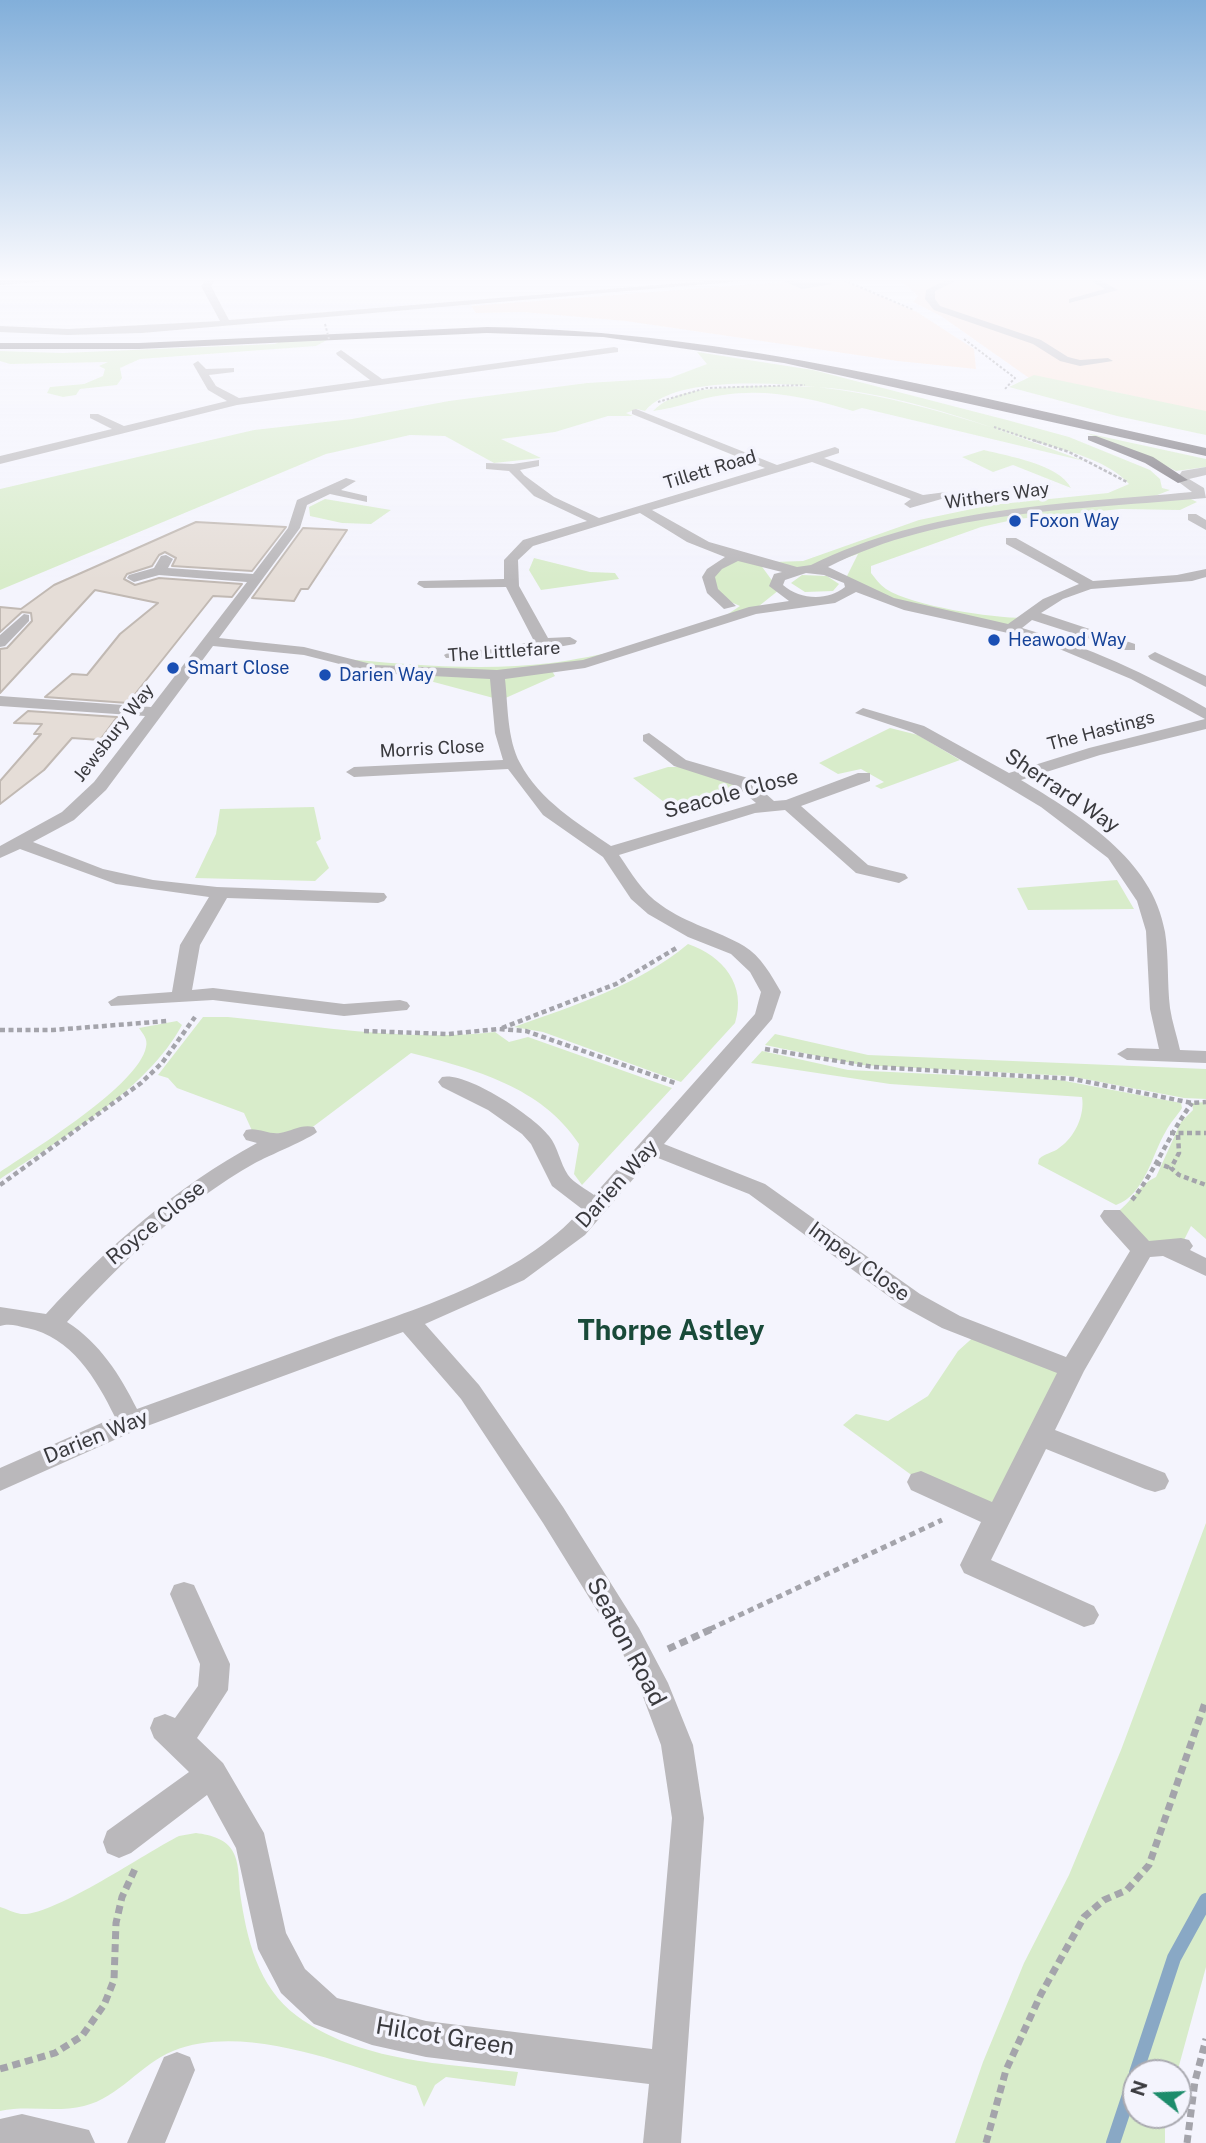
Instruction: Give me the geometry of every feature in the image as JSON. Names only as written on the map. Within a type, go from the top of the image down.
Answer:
[{"type":"highway","points":[[878,381],[1079,433],[1149,460],[1182,480]]},
{"type":"highway","points":[[883,381],[1206,452]]},
{"type":"highway","points":[[927,381],[1206,442]]},
{"type":"street","points":[[208,381],[212,388],[237,402]]},
{"type":"street","points":[[0,460],[237,402],[378,381]]},
{"type":"street","points":[[640,414],[775,468]]},
{"type":"street","points":[[94,416],[122,430]]},
{"type":"street","name":"Tillett Road","points":[[511,583],[508,567],[515,553],[528,543],[835,451]]},
{"type":"street","points":[[813,458],[922,499]]},
{"type":"street","points":[[490,466],[513,468],[535,463]]},
{"type":"street","points":[[513,468],[517,477],[541,494],[596,521]]},
{"type":"street","name":"Withers Way","points":[[1147,499],[1182,480],[1186,474],[1206,471]]},
{"type":"street","points":[[1182,480],[1206,493]]},
{"type":"street","name":"Jewsbury Way","points":[[0,853],[22,844],[68,816],[100,786],[253,578],[294,528],[301,503],[350,481]]},
{"type":"street","points":[[328,490],[363,499]]},
{"type":"street","name":"Withers Way","points":[[814,569],[915,531],[986,515],[1206,493]]},
{"type":"street","points":[[904,506],[922,499],[946,496]]},
{"type":"street","points":[[640,509],[664,520],[694,540],[760,564],[796,570],[814,569],[849,581],[897,603]]},
{"type":"street","points":[[1192,517],[1206,526]]},
{"type":"street","points":[[1011,541],[1070,570],[1090,585]]},
{"type":"street","points":[[836,598],[849,592],[849,581],[859,553]]},
{"type":"street","points":[[729,606],[710,593],[707,582],[709,572],[718,564],[738,556]]},
{"type":"street","points":[[760,564],[760,569],[777,586],[796,598],[820,600]]},
{"type":"street","points":[[134,578],[162,565],[253,578]]},
{"type":"street","name":"The Littlefare","points":[[754,610],[777,586],[779,577],[796,570]]},
{"type":"street","points":[[1010,629],[1052,598],[1090,585],[1202,578]]},
{"type":"street","points":[[414,595],[421,580],[511,583],[543,643]]},
{"type":"street","points":[[836,598],[897,603],[1010,629],[1084,652],[1175,696],[1206,715]]},
{"type":"street","name":"The Littlefare","points":[[208,641],[304,651],[374,669],[431,674],[497,675],[552,670],[613,657],[754,610],[836,598]]},
{"type":"street","points":[[1029,614],[1130,647]]},
{"type":"street","points":[[0,642],[6,630],[24,618]]},
{"type":"street","points":[[450,655],[521,650],[543,643],[570,641]]},
{"type":"street","points":[[1155,656],[1206,685]]},
{"type":"street","name":"Darien Way","points":[[0,1480],[43,1458],[130,1422],[408,1321],[516,1274],[577,1229],[765,1015],[771,992],[758,969],[738,950],[695,933],[655,910],[637,895],[609,853],[549,811],[512,764],[503,733],[497,675]]},
{"type":"street","points":[[1175,696],[1206,685]]},
{"type":"street","points":[[0,701],[87,705],[154,712]]},
{"type":"street","name":"Sherrard Way","points":[[863,713],[918,729],[1007,779],[1090,833],[1115,855],[1134,879],[1146,901],[1155,931],[1160,1009],[1171,1056]]},
{"type":"street","name":"The Hastings","points":[[1007,779],[1096,751],[1206,724]]},
{"type":"street","points":[[649,738],[681,762],[742,782],[780,806],[862,869],[899,878]]},
{"type":"street","name":"Morris Close","points":[[349,773],[512,764]]},
{"type":"street","name":"Seacole Close","points":[[609,853],[721,817],[780,806],[864,777]]},
{"type":"street","points":[[22,844],[120,879],[221,892],[378,897]]},
{"type":"street","points":[[342,895],[349,876]]},
{"type":"street","points":[[181,995],[190,945],[221,892]]},
{"type":"street","points":[[118,1002],[213,994],[344,1010],[400,1006]]},
{"type":"street","points":[[1126,1054],[1206,1058]]},
{"type":"street","points":[[450,1082],[496,1105],[530,1129],[547,1151],[560,1181],[596,1208]]},
{"type":"street","name":"Royce Close","points":[[51,1324],[99,1269],[158,1217],[206,1182],[278,1141],[306,1132]]},
{"type":"street","points":[[254,1135],[278,1141]]},
{"type":"street","name":"Impey Close","points":[[650,1147],[757,1189],[900,1292],[951,1322],[1072,1368]]},
{"type":"street","points":[[1112,1216],[1164,1248],[1206,1268]]},
{"type":"street","points":[[1084,1615],[974,1565],[1072,1368],[1164,1248]]},
{"type":"street","points":[[2,1315],[51,1324],[85,1348],[109,1377],[130,1422]]},
{"type":"street","name":"Seaton Road","points":[[408,1321],[470,1392],[560,1526],[642,1661],[677,1745],[688,1818],[663,2143]]},
{"type":"street","points":[[1039,1436],[1155,1481]]},
{"type":"street","points":[[921,1482],[999,1518]]},
{"type":"street","name":"Hilcot Green","points":[[184,1594],[215,1664],[213,1690],[171,1734],[212,1773],[252,1844],[270,1937],[293,1981],[326,2012],[372,2027],[426,2039],[576,2055],[667,2069]]},
{"type":"street","points":[[118,1842],[212,1773]]},
{"type":"street","points":[[146,2143],[177,2070]]},
{"type":"street","points":[[0,2137],[22,2132],[76,2143]]},
{"type":"path","points":[[640,414],[665,398],[694,390],[737,386],[814,385]]},
{"type":"path","points":[[986,425],[1069,452],[1117,474],[1129,484]]},
{"type":"path","points":[[498,1029],[576,1001],[624,979],[667,955],[695,933]]},
{"type":"path","points":[[0,1030],[53,1030],[207,1016]]},
{"type":"path","points":[[0,1185],[141,1083],[162,1063],[195,1017]]},
{"type":"path","points":[[359,1031],[448,1034],[498,1029],[526,1031],[699,1091]]},
{"type":"path","points":[[740,1043],[822,1062],[862,1068],[1055,1077],[1098,1083],[1192,1103],[1206,1102]]},
{"type":"path","points":[[1112,1216],[1124,1209],[1147,1181],[1170,1133],[1192,1103]]},
{"type":"path","points":[[1170,1133],[1178,1135],[1197,1130],[1206,1133]]},
{"type":"path","points":[[1171,1168],[1179,1153],[1178,1135]]},
{"type":"path","points":[[1156,1163],[1206,1185]]},
{"type":"path","points":[[642,1661],[973,1506]]},
{"type":"path","points":[[986,2143],[1006,2070],[1041,1994],[1083,1917],[1104,1900],[1127,1890],[1149,1865],[1206,1700]]},
{"type":"path","points":[[0,2068],[55,2053],[82,2036],[104,2005],[114,1980],[117,1923],[122,1897],[136,1868],[118,1842]]},
{"type":"path","points":[[1187,2143],[1195,2081],[1206,2039]]},
{"type":"shaded area","points":[[1033,381],[1206,381],[1206,412],[1105,390],[1039,385]]},
{"type":"green space","points":[[91,381],[120,381],[117,385],[80,389],[76,395],[63,397],[47,393],[50,387]]},
{"type":"green space","points":[[856,381],[1069,437],[1150,470],[1160,479],[1162,488],[1170,490],[1150,498],[1185,496],[1197,502],[1180,510],[1121,509],[1017,519],[981,527],[871,566],[871,573],[884,587],[914,601],[992,616],[1024,618],[1011,629],[896,603],[846,578],[858,554],[814,569],[760,564],[779,590],[754,610],[713,624],[740,606],[710,593],[709,572],[738,556],[773,562],[803,561],[919,520],[991,505],[1108,493],[1129,484],[1108,467],[1081,456],[953,416],[881,397],[807,386],[729,384],[673,393],[645,411],[637,409],[626,413],[633,416],[608,416],[555,432],[501,439],[541,458],[494,463],[445,436],[410,435],[326,454],[0,590],[0,489],[254,430],[352,419],[449,401],[587,383]]},
{"type":"green space","points":[[1021,381],[1063,381],[1206,411],[1206,435],[1117,416],[1009,387]]},
{"type":"green space","points":[[744,386],[798,386],[882,396],[970,420],[1084,461],[862,408],[853,411],[805,398],[772,394],[723,395],[653,411],[662,403],[684,394]]},
{"type":"green space","points":[[1086,433],[1206,459],[1206,467],[1176,471],[1149,457]]},
{"type":"green space","points":[[984,450],[1044,467],[1065,480],[1071,488],[1013,465],[993,472],[962,457]]},
{"type":"green space","points":[[325,499],[391,510],[371,524],[342,523],[310,516],[309,507]]},
{"type":"green space","points":[[534,558],[590,572],[615,573],[619,579],[541,590],[529,570]]},
{"type":"green space","points":[[802,575],[827,576],[839,584],[833,591],[805,592],[791,583]]},
{"type":"green space","points":[[625,650],[552,671],[555,676],[501,700],[430,681],[431,675],[332,658],[497,667],[551,663]]},
{"type":"green space","points":[[890,728],[918,735],[960,760],[881,789],[875,786],[884,782],[861,769],[838,774],[819,763]]},
{"type":"green space","points":[[668,767],[686,767],[734,785],[734,802],[682,816],[633,778]]},
{"type":"green space","points":[[314,807],[321,839],[316,842],[329,868],[315,881],[195,878],[216,834],[220,809]]},
{"type":"green space","points":[[1117,880],[1134,909],[1028,910],[1017,888]]},
{"type":"green space","points":[[688,944],[712,956],[729,974],[735,984],[738,1009],[735,1023],[681,1082],[543,1032],[514,1027],[627,983]]},
{"type":"green space","points":[[203,1017],[228,1017],[394,1034],[461,1035],[495,1032],[509,1042],[528,1037],[672,1088],[582,1185],[574,1174],[579,1144],[564,1124],[546,1108],[505,1083],[459,1066],[411,1053],[306,1132],[254,1135],[244,1113],[177,1088],[168,1078],[158,1075]]},
{"type":"green space","points":[[177,1021],[182,1025],[167,1049],[125,1092],[75,1130],[0,1179],[0,1172],[83,1116],[125,1079],[139,1062],[146,1047],[146,1039],[139,1028]]},
{"type":"green space","points":[[775,1034],[868,1055],[1206,1069],[1206,1099],[1184,1098],[1069,1076],[861,1065],[765,1045]]},
{"type":"green space","points":[[762,1051],[848,1070],[1060,1080],[1181,1103],[1182,1108],[1161,1140],[1141,1183],[1126,1200],[1116,1205],[1038,1164],[1039,1159],[1059,1148],[1074,1132],[1082,1111],[1082,1097],[890,1084],[751,1063]]},
{"type":"green space","points":[[1206,1102],[1206,1239],[1191,1226],[1181,1246],[1143,1250],[1112,1216],[1156,1177],[1181,1122],[1193,1110],[1192,1103]]},
{"type":"green space","points":[[978,1333],[1072,1369],[999,1518],[921,1482],[843,1425],[856,1414],[888,1421],[928,1396],[958,1351]]},
{"type":"green space","points":[[1206,1523],[1206,1967],[1181,2059],[1122,2059],[1122,2129],[1165,2129],[1165,2143],[955,2143],[983,2062],[1024,1963],[1069,1875],[1121,1750]]},
{"type":"green space","points":[[196,1833],[219,1839],[232,1850],[237,1864],[246,1927],[256,1960],[272,1991],[297,2016],[347,2043],[375,2052],[432,2063],[518,2072],[515,2086],[446,2077],[435,2085],[424,2107],[416,2086],[295,2050],[231,2041],[201,2043],[173,2051],[150,2064],[108,2096],[84,2106],[0,2111],[0,1907],[21,1914],[54,1905],[179,1836]]},
{"type":"building","points":[[196,522],[286,527],[252,571],[172,566],[176,558],[165,552],[159,555],[152,566],[127,574],[124,579],[135,585],[159,578],[242,584],[232,597],[213,596],[128,703],[45,697],[72,674],[87,675],[120,634],[158,603],[95,590],[0,693],[0,649],[7,648],[32,621],[31,613],[22,612],[0,632],[0,607],[21,609],[54,585]]},
{"type":"building","points":[[303,528],[347,530],[308,589],[301,589],[294,601],[252,598]]},
{"type":"building","points":[[28,711],[117,717],[100,740],[72,738],[44,770],[0,804],[0,781],[41,734],[34,734],[42,724],[14,723]]},
{"type":"waterway","points":[[1141,2059],[1174,1958],[1206,1900]]},
{"type":"waterway","points":[[1113,2143],[1122,2116]]},
{"type":"place","name":"Foxon Way","points":[[1015,521]]},
{"type":"place","name":"Heawood Way","points":[[994,640]]},
{"type":"place","name":"Smart Close","points":[[173,668]]},
{"type":"place","name":"Darien Way","points":[[325,675]]},
{"type":"district","name":"Thorpe Astley","points":[[671,1331]]}]
